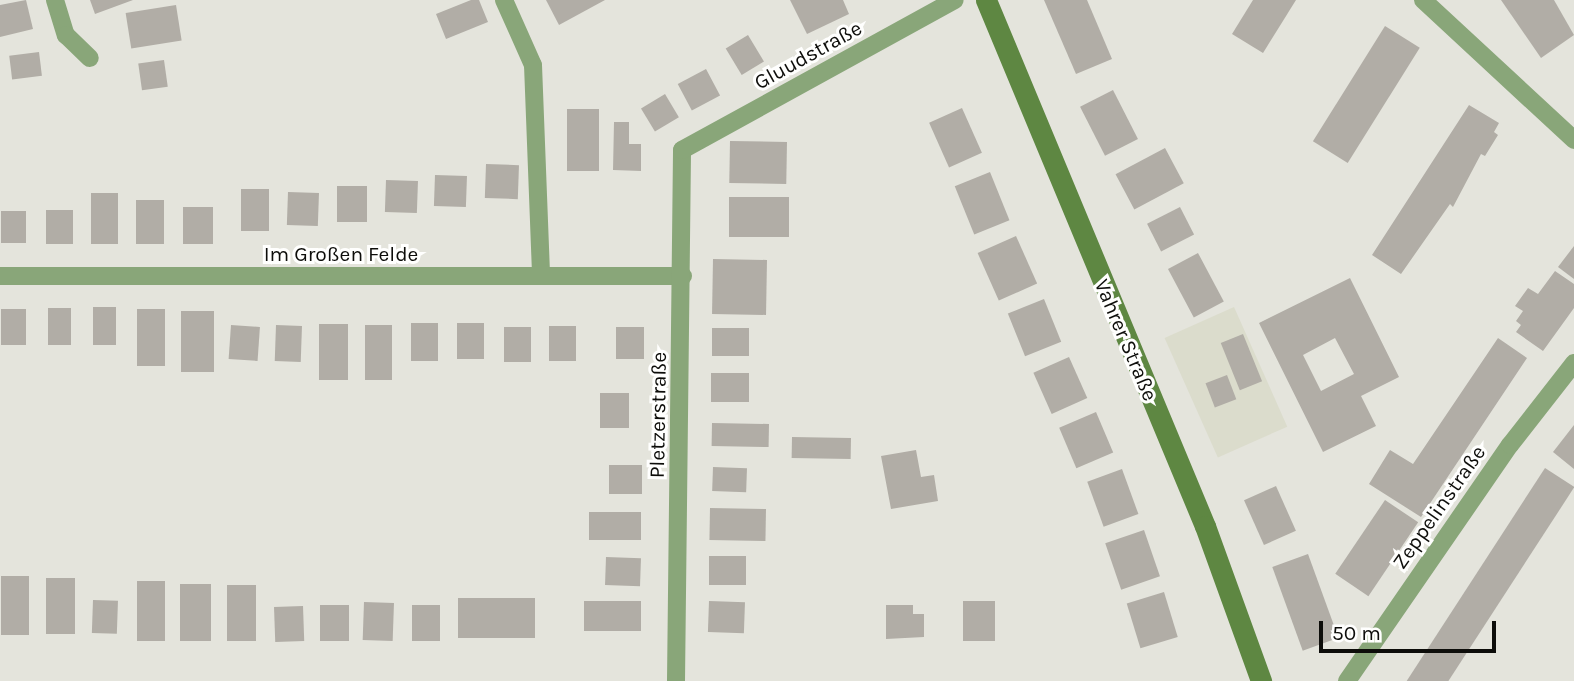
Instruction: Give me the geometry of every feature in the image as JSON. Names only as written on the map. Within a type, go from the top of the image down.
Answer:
[{"type":"main road","name":"Vahrer Straße","points":[[986,0],[1205,526],[1261,681]]},
{"type":"street","points":[[55,0],[66,35],[90,58]]},
{"type":"street","points":[[504,0],[533,65],[541,276]]},
{"type":"street","name":"Gluudstraße","points":[[682,149],[955,0]]},
{"type":"street","points":[[1423,0],[1574,140]]},
{"type":"street","name":"Pletzerstraße","points":[[676,681],[683,276],[682,149]]},
{"type":"street","name":"Im Großen Felde","points":[[0,276],[683,276]]},
{"type":"street","name":"Zeppelinstraße","points":[[1347,681],[1510,445],[1574,363]]},
{"type":"shaded area","points":[[1234,307],[1287,427],[1218,458],[1165,338]]},
{"type":"building","points":[[26,0],[33,29],[0,37],[0,5]]},
{"type":"building","points":[[90,0],[133,0],[95,14]]},
{"type":"building","points":[[471,0],[479,0],[488,22],[446,39],[436,14]]},
{"type":"building","points":[[546,0],[605,0],[559,25]]},
{"type":"building","points":[[790,0],[843,0],[849,14],[807,34]]},
{"type":"building","points":[[1044,0],[1087,0],[1112,59],[1076,74]]},
{"type":"building","points":[[1253,0],[1296,0],[1263,53],[1232,34]]},
{"type":"building","points":[[1501,0],[1554,0],[1574,35],[1541,58]]},
{"type":"building","points":[[176,5],[182,41],[131,49],[126,13]]},
{"type":"building","points":[[1385,26],[1420,48],[1348,163],[1313,141]]},
{"type":"building","points":[[748,35],[764,62],[742,75],[726,48]]},
{"type":"building","points":[[39,52],[42,76],[12,79],[9,56]]},
{"type":"building","points":[[164,60],[168,87],[142,90],[138,64]]},
{"type":"building","points":[[706,69],[720,95],[692,111],[678,84]]},
{"type":"building","points":[[1113,90],[1138,139],[1105,156],[1080,107]]},
{"type":"building","points":[[665,94],[679,117],[655,132],[641,108]]},
{"type":"building","points":[[1469,105],[1499,123],[1494,132],[1498,135],[1485,156],[1481,154],[1453,207],[1450,204],[1401,274],[1372,255]]},
{"type":"building","points":[[962,108],[982,153],[949,167],[929,123]]},
{"type":"building","points":[[567,109],[599,109],[599,171],[567,171]]},
{"type":"building","points":[[614,122],[629,122],[629,144],[641,144],[641,171],[613,170]]},
{"type":"building","points":[[730,141],[787,142],[786,184],[729,183]]},
{"type":"building","points":[[1165,148],[1184,183],[1134,210],[1116,174]]},
{"type":"building","points":[[486,164],[519,165],[518,199],[485,198]]},
{"type":"building","points":[[990,172],[1009,220],[974,234],[955,186]]},
{"type":"building","points":[[435,175],[467,176],[466,207],[434,206]]},
{"type":"building","points":[[386,180],[418,181],[417,213],[385,212]]},
{"type":"building","points":[[337,186],[367,186],[367,222],[337,222]]},
{"type":"building","points":[[241,189],[269,189],[269,231],[241,231]]},
{"type":"building","points":[[288,192],[319,193],[318,226],[287,225]]},
{"type":"building","points":[[91,193],[118,193],[118,244],[91,244]]},
{"type":"building","points":[[729,197],[789,197],[789,237],[729,237]]},
{"type":"building","points":[[136,200],[164,200],[164,244],[136,244]]},
{"type":"building","points":[[183,207],[213,207],[213,244],[183,244]]},
{"type":"building","points":[[1180,207],[1194,235],[1161,251],[1147,224]]},
{"type":"building","points":[[46,210],[73,210],[73,244],[46,244]]},
{"type":"building","points":[[1,211],[26,211],[26,243],[1,243]]},
{"type":"building","points":[[1016,236],[1037,284],[999,301],[978,253]]},
{"type":"building","points":[[1574,246],[1574,279],[1558,267]]},
{"type":"building","points":[[1198,253],[1224,302],[1194,318],[1168,269]]},
{"type":"building","points":[[713,259],[767,260],[766,315],[712,314]]},
{"type":"building","points":[[1555,271],[1574,284],[1574,308],[1543,351],[1516,332],[1521,325],[1516,321],[1523,311],[1515,306],[1528,288],[1538,294]]},
{"type":"building","points":[[1350,278],[1399,377],[1361,396],[1376,426],[1323,452],[1259,323]],"holes":[[[1335,338],[1354,374],[1321,391],[1303,355]]]},
{"type":"building","points":[[1044,299],[1061,342],[1025,356],[1008,314]]},
{"type":"building","points":[[93,307],[116,307],[116,345],[93,345]]},
{"type":"building","points":[[48,308],[71,308],[71,345],[48,345]]},
{"type":"building","points":[[1,309],[26,309],[26,345],[1,345]]},
{"type":"building","points":[[137,309],[165,309],[165,366],[137,366]]},
{"type":"building","points":[[181,311],[214,311],[214,372],[181,372]]},
{"type":"building","points":[[411,323],[438,323],[438,361],[411,361]]},
{"type":"building","points":[[457,323],[484,323],[484,359],[457,359]]},
{"type":"building","points":[[319,324],[348,324],[348,380],[319,380]]},
{"type":"building","points":[[231,325],[260,327],[258,361],[229,359]]},
{"type":"building","points":[[276,325],[302,326],[301,362],[275,361]]},
{"type":"building","points":[[365,325],[392,325],[392,380],[365,380]]},
{"type":"building","points":[[549,326],[576,326],[576,361],[549,361]]},
{"type":"building","points":[[504,327],[531,327],[531,362],[504,362]]},
{"type":"building","points":[[616,327],[644,327],[644,359],[616,359]]},
{"type":"building","points":[[712,328],[749,328],[749,356],[712,356]]},
{"type":"building","points":[[1243,334],[1262,381],[1240,390],[1221,343]]},
{"type":"building","points":[[1498,338],[1527,358],[1421,517],[1369,484],[1390,450],[1413,464]]},
{"type":"building","points":[[1069,357],[1087,398],[1052,414],[1033,373]]},
{"type":"building","points":[[711,373],[749,373],[749,402],[711,402]]},
{"type":"building","points":[[1227,375],[1236,399],[1215,408],[1206,383]]},
{"type":"building","points":[[600,393],[629,393],[629,428],[600,428]]},
{"type":"building","points":[[1096,412],[1113,453],[1076,468],[1059,428]]},
{"type":"building","points":[[712,423],[769,424],[769,447],[712,446]]},
{"type":"building","points":[[1574,425],[1574,469],[1553,452]]},
{"type":"building","points":[[792,437],[851,438],[851,459],[792,458]]},
{"type":"building","points":[[916,450],[921,477],[934,475],[938,501],[891,509],[881,456]]},
{"type":"building","points":[[609,465],[642,465],[642,494],[609,494]]},
{"type":"building","points":[[713,467],[747,468],[746,492],[712,491]]},
{"type":"building","points":[[1545,468],[1574,488],[1448,681],[1407,681]]},
{"type":"building","points":[[1122,469],[1138,514],[1104,527],[1087,482]]},
{"type":"building","points":[[1276,486],[1296,531],[1264,545],[1244,500]]},
{"type":"building","points":[[1385,500],[1418,522],[1368,596],[1335,574]]},
{"type":"building","points":[[710,508],[766,509],[765,541],[709,540]]},
{"type":"building","points":[[589,512],[641,512],[641,540],[589,540]]},
{"type":"building","points":[[1144,530],[1160,576],[1121,590],[1105,543]]},
{"type":"building","points":[[1308,554],[1338,638],[1303,651],[1272,567]]},
{"type":"building","points":[[709,556],[746,556],[746,585],[709,585]]},
{"type":"building","points":[[606,557],[641,558],[640,586],[605,585]]},
{"type":"building","points":[[1,576],[29,576],[29,635],[1,635]]},
{"type":"building","points":[[46,578],[75,578],[75,634],[46,634]]},
{"type":"building","points":[[137,581],[165,581],[165,641],[137,641]]},
{"type":"building","points":[[180,584],[211,584],[211,641],[180,641]]},
{"type":"building","points":[[227,585],[256,585],[256,641],[227,641]]},
{"type":"building","points":[[1164,592],[1178,637],[1140,648],[1127,603]]},
{"type":"building","points":[[458,598],[535,598],[535,638],[458,638]]},
{"type":"building","points":[[93,600],[118,601],[117,634],[92,633]]},
{"type":"building","points":[[584,601],[641,601],[641,631],[584,631]]},
{"type":"building","points":[[709,601],[745,602],[744,633],[708,632]]},
{"type":"building","points":[[963,601],[995,601],[995,641],[963,641]]},
{"type":"building","points":[[364,602],[394,603],[393,641],[363,640]]},
{"type":"building","points":[[320,605],[349,605],[349,641],[320,641]]},
{"type":"building","points":[[412,605],[440,605],[440,641],[412,641]]},
{"type":"building","points":[[886,605],[913,605],[913,614],[924,614],[924,637],[886,639]]},
{"type":"building","points":[[303,606],[304,641],[275,642],[274,607]]}]
